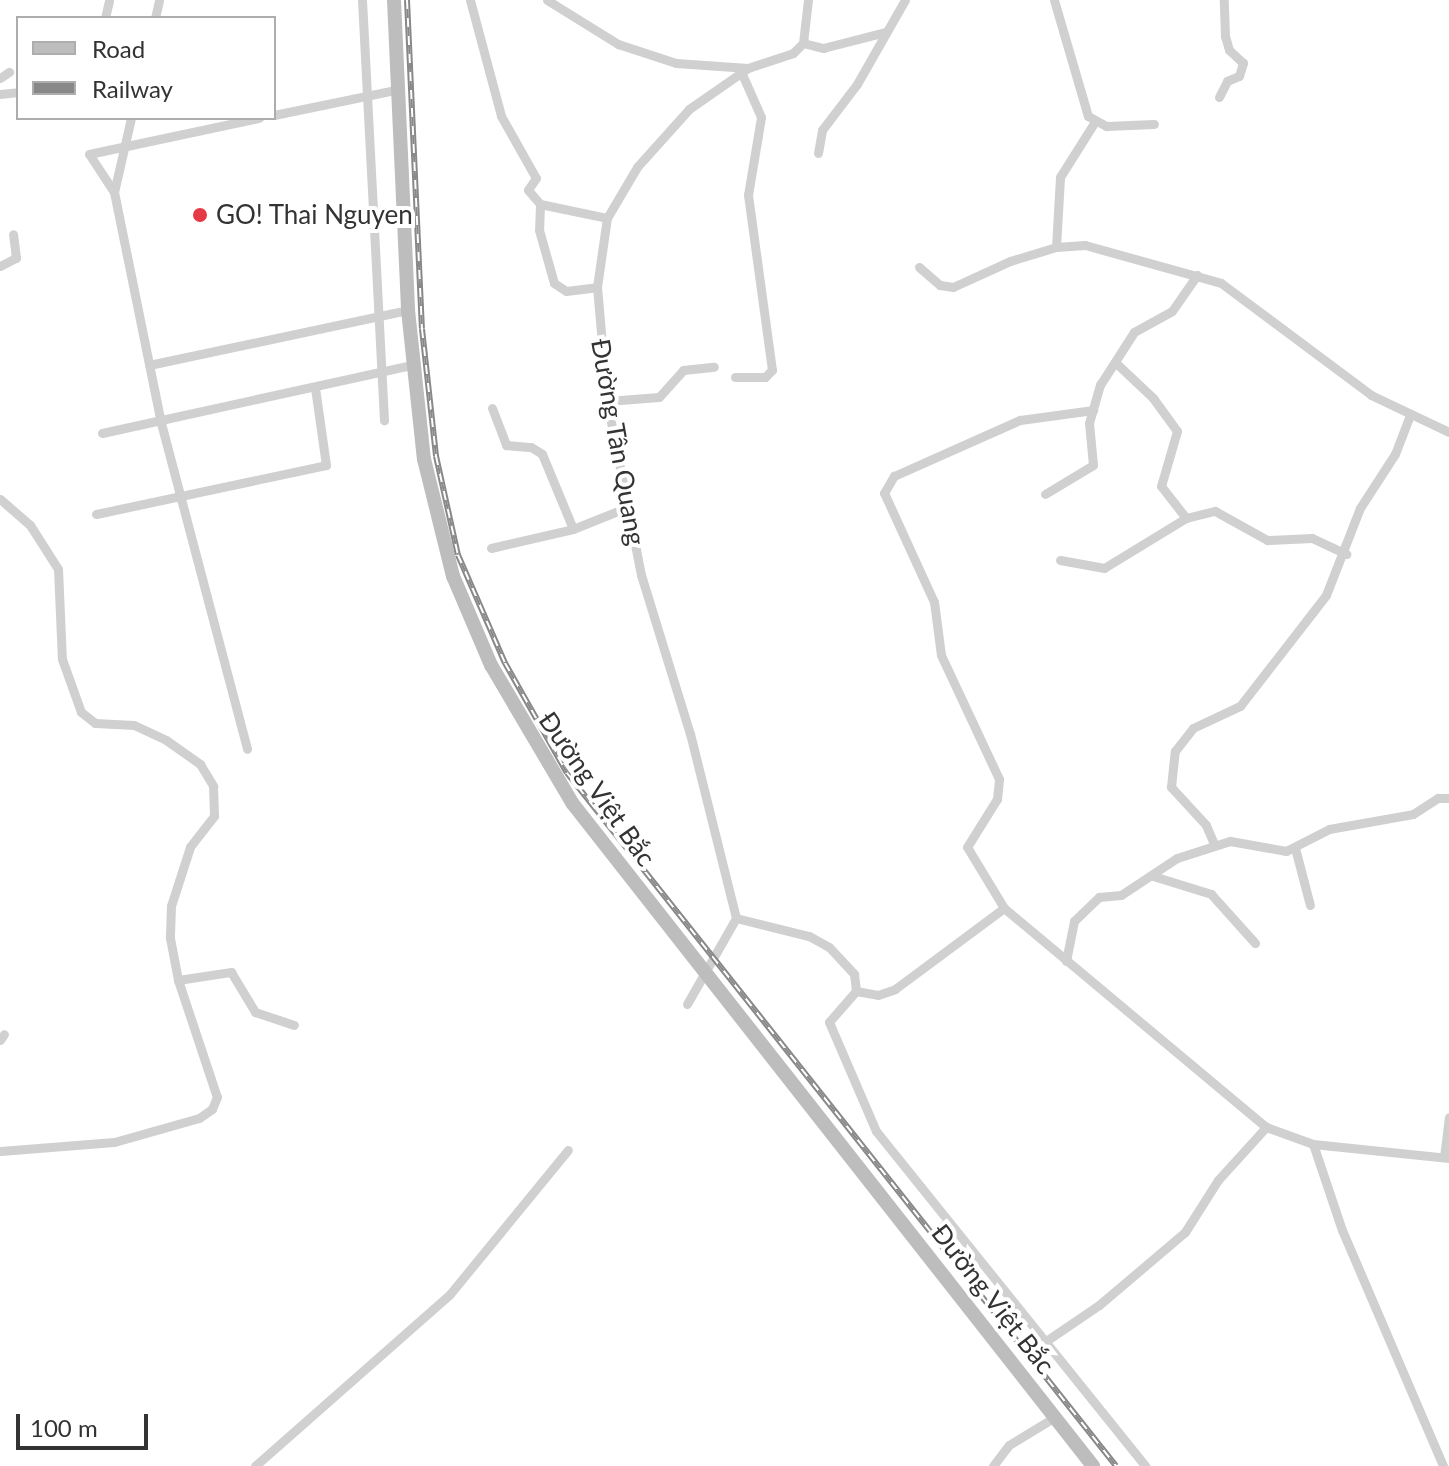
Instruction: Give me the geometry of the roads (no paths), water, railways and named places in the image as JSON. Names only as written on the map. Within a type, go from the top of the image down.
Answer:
[{"type":"main road","name":"Đường Việt Bắc","points":[[394,0],[408,310],[424,459],[441,536],[491,665],[573,804],[1093,1466]]},
{"type":"street","points":[[362,0],[378,373],[384,420]]},
{"type":"street","points":[[470,0],[499,111],[536,178],[528,190],[540,204],[607,218]]},
{"type":"street","points":[[547,0],[618,44],[676,63],[745,71],[761,117],[748,195],[772,370],[765,377],[735,377]]},
{"type":"street","points":[[808,0],[803,43],[823,48],[886,32]]},
{"type":"street","points":[[818,153],[822,130],[905,0]]},
{"type":"street","points":[[1054,0],[1076,86],[1094,123]]},
{"type":"street","points":[[1219,97],[1227,81],[1239,76],[1243,63],[1229,50],[1225,36],[1224,0]]},
{"type":"street","name":"Đường Tân Quang","points":[[736,918],[674,676],[641,575],[607,401],[597,287],[607,218],[662,134],[745,71],[793,53],[803,43]]},
{"type":"street","points":[[276,115],[399,89]]},
{"type":"street","points":[[114,192],[130,120]]},
{"type":"street","points":[[247,749],[161,423],[114,192],[89,154],[249,120]]},
{"type":"street","points":[[1094,123],[1154,124]]},
{"type":"street","points":[[1056,247],[1060,177],[1094,123]]},
{"type":"street","points":[[540,204],[539,230],[554,283],[566,291],[597,287]]},
{"type":"street","points":[[0,266],[16,258],[13,234]]},
{"type":"street","points":[[919,267],[940,285],[953,287],[1056,247],[1085,245],[1197,275],[1227,286],[1330,368],[1410,415],[1449,432]]},
{"type":"street","points":[[1045,494],[1093,465],[1089,428],[1100,385],[1117,364],[1134,332],[1172,311],[1197,275]]},
{"type":"street","points":[[149,365],[408,310]]},
{"type":"street","points":[[102,433],[161,423],[415,364]]},
{"type":"street","points":[[1117,364],[1153,398],[1177,431],[1161,486],[1186,518]]},
{"type":"street","points":[[607,401],[659,397],[683,370],[714,367]]},
{"type":"street","points":[[96,514],[179,492],[326,465],[315,388]]},
{"type":"street","points":[[492,408],[506,445],[531,447],[542,454],[573,529]]},
{"type":"street","points":[[1093,410],[1020,420],[894,476],[884,493],[934,602],[941,655],[999,779],[997,799],[967,847],[1004,908],[1266,1127],[1313,1144],[1446,1157],[1449,1117]]},
{"type":"street","points":[[1214,844],[1206,825],[1171,787],[1175,751],[1193,728],[1240,706],[1320,604],[1346,554],[1360,508],[1395,454],[1410,415]]},
{"type":"street","points":[[0,499],[30,525],[58,569],[62,659],[81,712],[95,723],[134,725],[166,740],[200,764],[213,786],[214,816],[190,847],[171,906],[170,938],[178,980],[216,1092],[207,1115],[107,1144],[0,1151]]},
{"type":"street","points":[[491,548],[573,529],[628,507]]},
{"type":"street","points":[[1060,560],[1104,568],[1117,564],[1186,518],[1215,511],[1267,540],[1312,538],[1346,554]]},
{"type":"street","points":[[1066,961],[1074,921],[1099,897],[1121,895],[1177,858],[1214,844],[1295,848],[1329,829],[1413,814],[1438,798],[1449,798]]},
{"type":"street","points":[[1295,848],[1310,905]]},
{"type":"street","points":[[1153,876],[1211,894],[1255,943]]},
{"type":"street","points":[[856,991],[878,995],[895,989],[1004,908]]},
{"type":"street","points":[[687,1004],[736,918],[794,931],[829,947],[854,974],[856,991]]},
{"type":"street","points":[[178,980],[231,972],[255,1012],[294,1025]]},
{"type":"street","points":[[856,991],[831,1016],[835,1036],[876,1131],[1145,1466]]},
{"type":"street","points":[[1046,1341],[1099,1305],[1185,1232],[1218,1180],[1266,1127]]},
{"type":"street","points":[[1313,1144],[1342,1230],[1443,1466]]},
{"type":"street","points":[[255,1466],[450,1294],[568,1150]]},
{"type":"street","points":[[932,1234],[948,1222]]},
{"type":"street","points":[[993,1466],[1012,1442],[1055,1417]]},
{"type":"railway","points":[[407,0],[422,329],[436,456],[458,555],[505,663],[567,773],[1116,1466]]},
{"type":"place","name":"GO! Thai Nguyen","points":[[200,215]]}]
